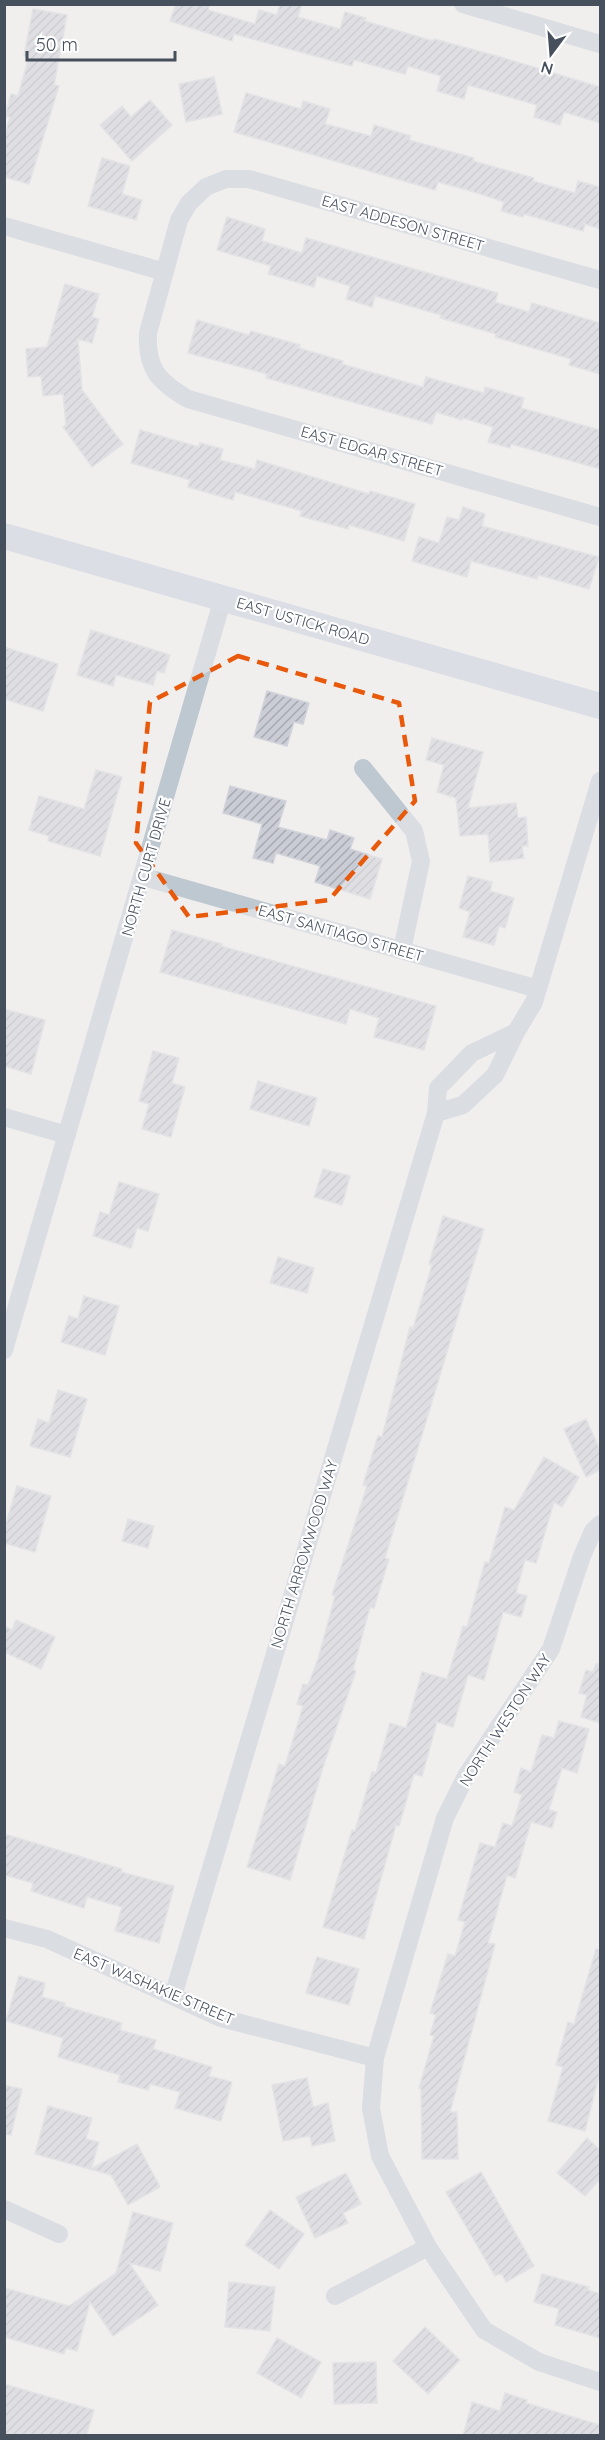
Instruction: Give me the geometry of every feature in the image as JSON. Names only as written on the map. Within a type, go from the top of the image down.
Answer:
[{"type":"main road","name":"EAST USTICK ROAD","points":[[4,536],[600,706]]},
{"type":"street","points":[[463,4],[600,44]]},
{"type":"street","name":"EAST ADDESON STREET","points":[[165,272],[179,220],[189,202],[206,187],[226,179],[249,179],[600,280]]},
{"type":"street","points":[[4,226],[165,272]]},
{"type":"street","name":"EAST EDGAR STREET","points":[[165,272],[148,333],[147,349],[153,370],[167,386],[188,399],[600,517]]},
{"type":"street","name":"NORTH CURT DRIVE","points":[[4,1350],[224,598]]},
{"type":"street","points":[[363,768],[414,831],[422,861],[402,950]]},
{"type":"street","points":[[436,1113],[463,1105],[495,1075],[534,1002],[600,781]]},
{"type":"street","name":"EAST SANTIAGO STREET","points":[[144,877],[538,989]]},
{"type":"street","name":"NORTH ARROWWOOD WAY","points":[[173,1996],[436,1113],[438,1088],[472,1053],[516,1032]]},
{"type":"street","points":[[4,1117],[67,1135]]},
{"type":"street","name":"NORTH WESTON WAY","points":[[600,1524],[593,1531],[582,1556],[551,1649],[466,1776],[445,1818],[375,2058],[371,2108],[380,2156],[428,2247],[484,2330],[539,2362],[600,2382]]},
{"type":"street","name":"EAST WASHAKIE STREET","points":[[4,1928],[47,1939],[221,2018],[375,2058]]},
{"type":"street","points":[[4,2209],[58,2234]]},
{"type":"street","points":[[335,2296],[428,2247]]},
{"type":"highlighted area","points":[[238,656],[399,703],[415,801],[329,900],[189,917],[136,843],[150,702]]},
{"type":"building","points":[[176,4],[210,4],[208,10],[255,24],[259,10],[277,15],[280,4],[302,4],[298,17],[340,29],[345,12],[366,18],[365,21],[433,41],[434,39],[497,56],[600,87],[600,123],[564,112],[560,125],[534,117],[537,105],[468,85],[464,99],[437,91],[441,76],[408,66],[405,74],[354,60],[352,66],[234,34],[232,41],[170,21]]},
{"type":"building","points":[[33,9],[67,15],[54,85],[59,86],[29,184],[4,177],[4,138],[10,117],[5,116],[11,94],[18,96],[29,57],[24,56]]},
{"type":"building","points":[[214,77],[222,114],[186,122],[179,84]]},
{"type":"building","points":[[246,93],[301,109],[303,101],[330,109],[325,124],[371,136],[374,125],[411,136],[409,140],[474,158],[473,161],[534,178],[533,181],[575,193],[578,181],[600,187],[600,229],[585,224],[583,231],[524,214],[523,217],[501,211],[504,202],[474,192],[438,182],[435,190],[234,132]]},
{"type":"building","points":[[150,100],[172,125],[132,161],[100,125],[122,106],[131,117]]},
{"type":"building","points":[[102,158],[130,166],[122,194],[142,200],[136,220],[88,206]]},
{"type":"building","points":[[227,217],[265,229],[262,241],[302,253],[306,238],[498,293],[495,302],[529,312],[532,303],[600,323],[600,374],[569,365],[571,359],[495,337],[496,334],[440,318],[441,315],[375,296],[372,307],[346,299],[350,286],[317,276],[314,287],[268,274],[271,266],[217,250]]},
{"type":"building","points":[[65,284],[99,294],[92,317],[99,319],[92,343],[78,339],[82,390],[123,444],[92,467],[63,427],[66,425],[63,394],[43,396],[41,376],[28,377],[26,349],[47,347]]},
{"type":"building","points":[[197,320],[249,335],[251,331],[300,345],[299,348],[343,361],[342,364],[423,387],[426,377],[484,393],[485,387],[524,398],[521,408],[600,430],[600,469],[511,444],[510,448],[488,442],[493,427],[463,418],[462,420],[436,412],[432,424],[266,378],[267,374],[188,353]]},
{"type":"building","points":[[140,430],[199,447],[200,443],[223,449],[220,460],[255,469],[257,460],[369,494],[370,491],[415,504],[404,541],[349,525],[348,529],[300,516],[302,511],[235,492],[233,500],[188,487],[190,480],[131,463]]},
{"type":"building","points":[[463,507],[485,514],[482,526],[599,557],[589,589],[538,575],[537,579],[471,561],[467,577],[412,561],[419,537],[439,543],[447,517],[459,520]]},
{"type":"building","points":[[91,630],[170,655],[164,673],[157,671],[153,685],[116,675],[113,686],[77,675]]},
{"type":"building","points":[[4,647],[58,664],[43,711],[4,699]]},
{"type":"building","points":[[267,691],[309,703],[303,724],[294,722],[287,746],[254,737]]},
{"type":"building","points":[[432,738],[483,752],[468,808],[516,803],[518,818],[526,817],[528,846],[522,846],[524,858],[490,862],[488,834],[460,836],[456,798],[437,792],[444,765],[426,760]]},
{"type":"building","points":[[96,770],[122,777],[100,856],[48,841],[49,836],[29,830],[39,796],[84,809]]},
{"type":"building","points":[[230,786],[286,801],[278,827],[327,840],[330,830],[354,838],[350,849],[382,859],[370,899],[315,882],[320,866],[276,853],[273,863],[253,858],[262,824],[223,813]]},
{"type":"building","points":[[468,876],[492,882],[490,891],[514,898],[505,928],[499,926],[494,945],[463,937],[470,912],[459,908]]},
{"type":"building","points":[[172,930],[222,944],[221,946],[436,1006],[424,1050],[374,1037],[379,1018],[350,1009],[346,1024],[160,972]]},
{"type":"building","points":[[4,1009],[45,1020],[31,1074],[4,1066]]},
{"type":"building","points":[[153,1051],[179,1058],[172,1083],[185,1087],[171,1137],[142,1129],[149,1104],[139,1101]]},
{"type":"building","points":[[258,1081],[317,1098],[309,1126],[250,1109]]},
{"type":"building","points":[[323,1169],[350,1176],[342,1205],[314,1197]]},
{"type":"building","points":[[119,1182],[159,1194],[148,1231],[137,1228],[131,1248],[93,1236],[100,1212],[109,1215]]},
{"type":"building","points":[[443,1216],[484,1229],[385,1558],[389,1559],[374,1608],[370,1607],[353,1670],[356,1671],[323,1767],[290,1880],[247,1867],[279,1764],[285,1766],[303,1706],[297,1704],[303,1684],[308,1685],[318,1659],[335,1596],[332,1595],[367,1486],[363,1485],[378,1436],[382,1437],[410,1327],[413,1328],[432,1265],[429,1264]]},
{"type":"building","points":[[278,1257],[314,1268],[307,1293],[270,1283]]},
{"type":"building","points":[[84,1296],[119,1306],[105,1355],[61,1342],[69,1316],[78,1319]]},
{"type":"building","points":[[58,1390],[87,1399],[70,1457],[30,1446],[38,1419],[49,1423]]},
{"type":"building","points":[[586,1419],[600,1450],[600,1470],[586,1477],[564,1429]]},
{"type":"building","points":[[544,1457],[579,1477],[562,1507],[554,1502],[536,1563],[525,1560],[516,1593],[527,1596],[521,1617],[503,1612],[484,1680],[468,1675],[453,1727],[437,1722],[422,1776],[414,1774],[399,1826],[396,1825],[364,1939],[323,1927],[352,1830],[355,1831],[372,1772],[376,1773],[390,1723],[406,1728],[422,1672],[447,1679],[463,1626],[467,1627],[485,1562],[489,1563],[505,1507],[514,1510]]},
{"type":"building","points":[[17,1486],[51,1496],[35,1552],[4,1543],[4,1531]]},
{"type":"building","points":[[128,1519],[154,1526],[148,1548],[122,1541]]},
{"type":"building","points":[[16,1620],[55,1637],[41,1669],[4,1652],[4,1626],[12,1630]]},
{"type":"building","points":[[596,1664],[600,1664],[600,1723],[581,1717],[587,1695],[579,1693],[586,1670],[593,1672]]},
{"type":"building","points":[[559,1721],[589,1729],[577,1773],[562,1768],[549,1810],[557,1812],[552,1828],[531,1822],[515,1878],[507,1875],[488,1943],[495,1944],[450,2112],[457,2112],[458,2159],[422,2159],[421,2088],[419,2088],[434,2036],[430,2035],[436,2015],[430,2013],[448,1954],[455,1956],[465,1922],[458,1920],[480,1843],[495,1847],[503,1823],[512,1826],[522,1795],[514,1792],[521,1768],[531,1772],[542,1735],[554,1738]]},
{"type":"building","points":[[4,1834],[122,1869],[121,1872],[174,1886],[159,1943],[115,1931],[122,1907],[87,1897],[84,1908],[31,1891],[33,1883],[4,1875]]},
{"type":"building","points":[[596,1949],[600,1950],[600,2072],[585,2131],[548,2121],[563,2067],[556,2065],[568,2022],[574,2024]]},
{"type":"building","points":[[317,1957],[359,1969],[349,2005],[306,1993]]},
{"type":"building","points":[[19,1976],[45,1983],[42,1997],[122,2023],[120,2030],[156,2040],[153,2049],[212,2067],[209,2076],[232,2082],[221,2121],[175,2108],[180,2092],[150,2084],[148,2090],[118,2082],[120,2075],[58,2057],[63,2038],[6,2021]]},
{"type":"building","points":[[307,2078],[313,2107],[328,2103],[335,2141],[312,2146],[310,2136],[283,2141],[272,2085]]},
{"type":"building","points":[[4,2085],[22,2089],[11,2135],[4,2134]]},
{"type":"building","points":[[48,2106],[92,2118],[86,2139],[99,2142],[91,2169],[137,2144],[160,2187],[128,2205],[111,2175],[35,2154]]},
{"type":"building","points":[[587,2138],[600,2150],[600,2179],[585,2196],[557,2173]]},
{"type":"building","points":[[481,2172],[534,2266],[506,2282],[501,2273],[495,2276],[446,2192]]},
{"type":"building","points":[[346,2173],[361,2204],[343,2213],[348,2223],[315,2238],[296,2197]]},
{"type":"building","points":[[270,2210],[304,2234],[279,2269],[245,2245]]},
{"type":"building","points":[[133,2212],[173,2223],[160,2271],[129,2263],[158,2305],[113,2336],[90,2302],[77,2351],[66,2348],[64,2354],[4,2337],[4,2288],[69,2306],[116,2273]]},
{"type":"building","points":[[542,2274],[589,2287],[588,2290],[600,2294],[600,2338],[555,2325],[559,2309],[534,2302]]},
{"type":"building","points":[[229,2282],[275,2287],[270,2331],[225,2327]]},
{"type":"building","points":[[425,2327],[460,2360],[428,2394],[393,2361]]},
{"type":"building","points":[[277,2338],[321,2362],[301,2398],[257,2373]]},
{"type":"building","points":[[376,2362],[377,2403],[334,2404],[333,2363]]},
{"type":"building","points":[[4,2384],[94,2410],[86,2436],[4,2436]]},
{"type":"building","points":[[505,2393],[527,2400],[526,2403],[600,2425],[600,2436],[463,2436],[472,2402],[500,2411]]}]
